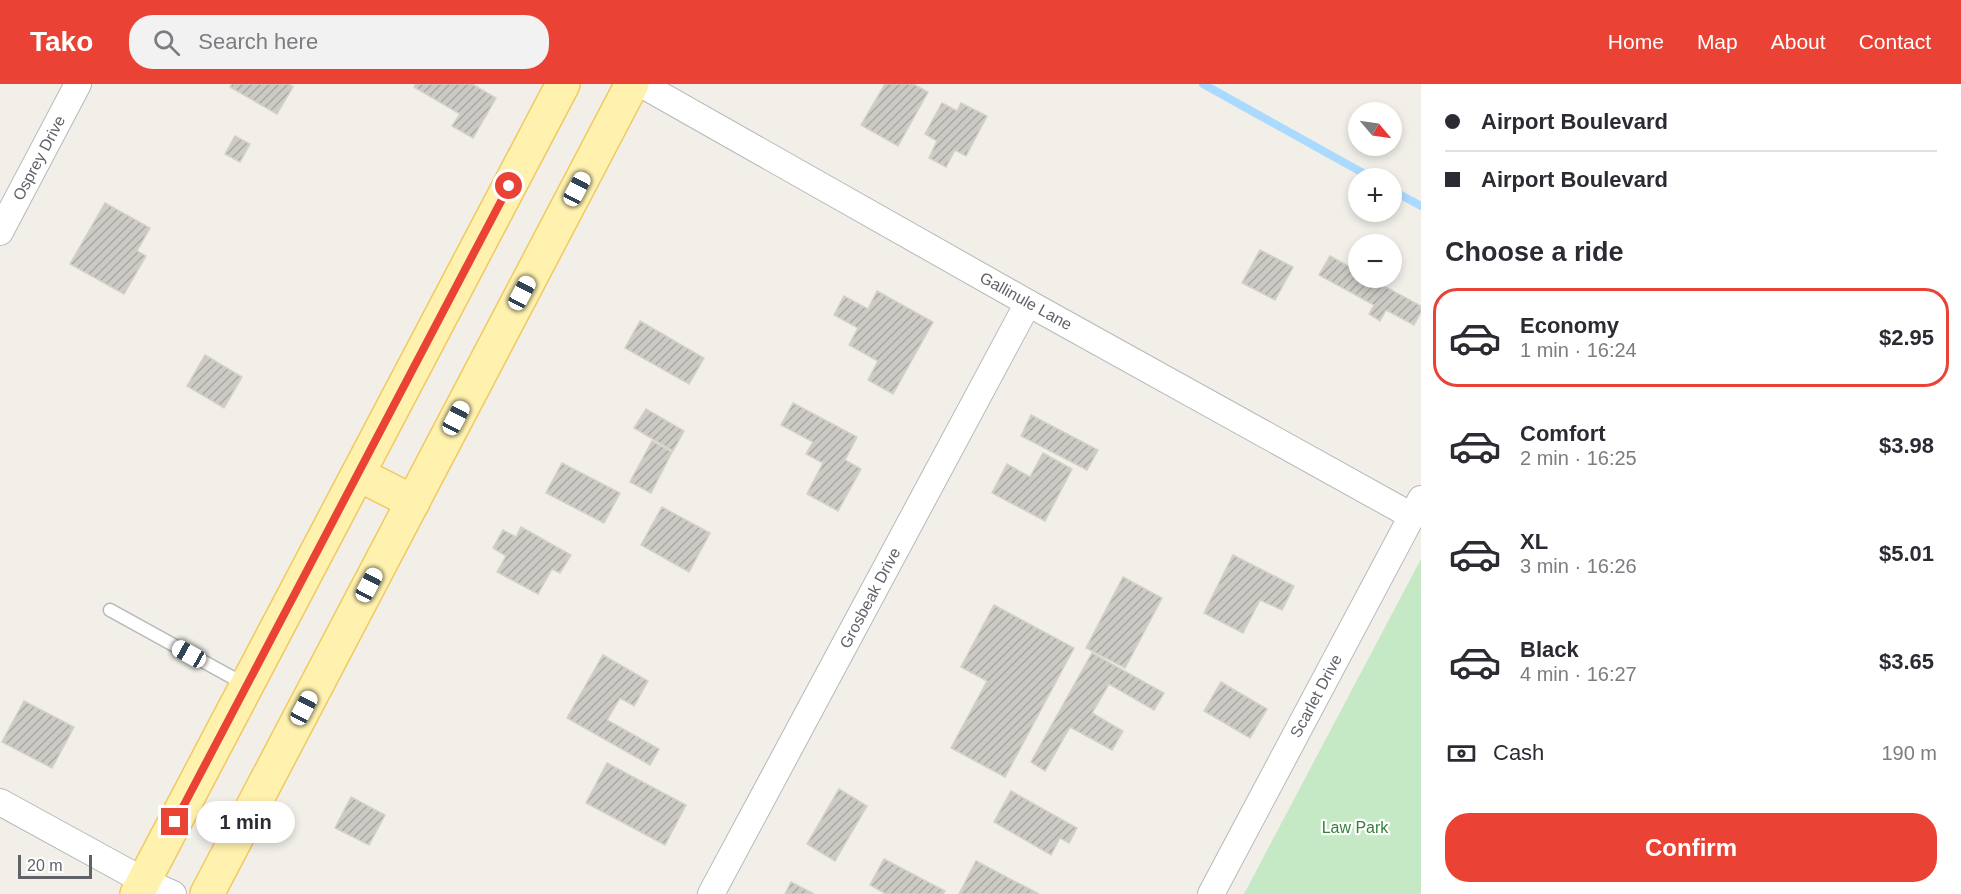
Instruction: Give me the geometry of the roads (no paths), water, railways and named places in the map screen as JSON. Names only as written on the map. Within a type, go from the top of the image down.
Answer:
[{"type":"main road","points":[[151,890],[247,686],[563,84]]},
{"type":"main road","points":[[207,894],[632,84]]},
{"type":"main road","points":[[358,474],[412,502]]},
{"type":"street","name":"Osprey Drive","points":[[0,232],[78,84]]},
{"type":"street","name":"Gallinule Lane","points":[[641,84],[1028,303],[1417,507]]},
{"type":"street","name":"Grosbeak Drive","points":[[711,894],[1028,303]]},
{"type":"street","name":"Scarlet Drive","points":[[1210,894],[1417,507]]},
{"type":"street","points":[[0,802],[151,890]]},
{"type":"lane","points":[[110,610],[247,686]]},
{"type":"waterway","points":[[1203,84],[1354,168]]},
{"type":"waterway","points":[[1402,196],[1421,206]]},
{"type":"park label","name":"Law Park","points":[[1355,827]]}]
